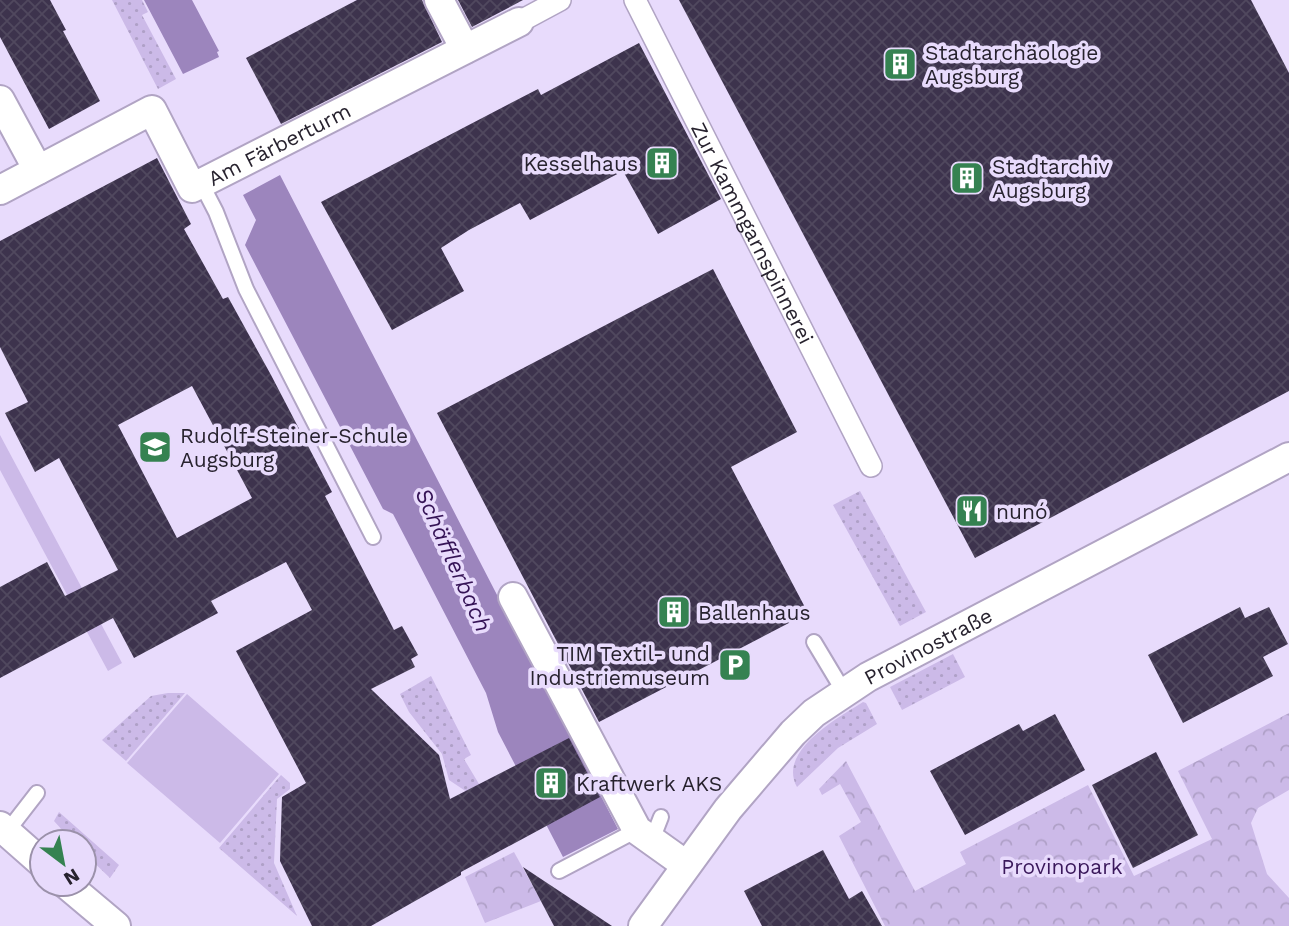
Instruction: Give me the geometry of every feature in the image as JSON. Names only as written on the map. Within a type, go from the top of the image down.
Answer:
[{"type":"street","points":[[439,0],[465,49]]},
{"type":"street","name":"Am Färberturm","points":[[0,190],[152,110],[192,188],[561,0]]},
{"type":"street","name":"Zur Kammgarnspinnerei","points":[[635,0],[871,466]]},
{"type":"street","points":[[0,100],[38,170]]},
{"type":"street","name":"Provinostraße","points":[[643,926],[744,790],[814,713],[844,692],[1289,457]]},
{"type":"street","points":[[513,597],[650,829],[686,865]]},
{"type":"street","points":[[3,829],[28,851]]},
{"type":"street","points":[[83,898],[116,926]]},
{"type":"lane","points":[[201,183],[216,212],[246,289],[373,537]]},
{"type":"lane","points":[[814,642],[844,692]]},
{"type":"lane","points":[[3,829],[37,793]]},
{"type":"lane","points":[[559,871],[650,829]]},
{"type":"green space","points":[[112,0],[142,0],[148,12],[142,15],[176,79],[158,89]]},
{"type":"green space","points":[[0,435],[122,663],[108,671],[0,470]]},
{"type":"green space","points":[[860,491],[926,612],[900,626],[833,505]]},
{"type":"green space","points":[[953,654],[965,677],[902,710],[890,687]]},
{"type":"green space","points":[[431,676],[471,755],[464,759],[485,794],[467,792],[449,780],[442,754],[409,712],[400,694]]},
{"type":"green space","points":[[185,693],[126,761],[102,740],[151,696]]},
{"type":"green space","points":[[187,694],[279,774],[220,843],[127,763]]},
{"type":"green space","points":[[863,702],[877,724],[838,748],[797,787],[793,774],[795,761],[803,749],[826,726]]},
{"type":"green space","name":"Provinopark","points":[[1289,713],[1289,790],[1258,808],[1251,823],[1267,874],[1289,898],[1289,926],[885,926],[839,836],[861,822],[840,784],[822,795],[819,789],[846,761],[915,891],[966,864],[960,852],[1088,785],[1134,876],[1212,839],[1178,771]]},
{"type":"green space","points":[[281,775],[290,783],[290,789],[277,799],[274,863],[297,916],[219,848]]},
{"type":"green space","points":[[59,812],[77,828],[60,828],[54,821]]},
{"type":"green space","points":[[98,846],[119,865],[110,878],[98,866]]},
{"type":"green space","points":[[514,852],[541,901],[485,923],[465,877]]},
{"type":"water","points":[[144,0],[192,0],[219,51],[219,57],[183,74]]},
{"type":"water","name":"Schäfflerbach","points":[[280,175],[618,829],[563,857],[498,732],[486,693],[393,514],[383,509],[245,245],[256,220],[243,195]]},
{"type":"building","points":[[0,0],[50,0],[66,30],[63,31],[100,101],[49,129],[0,37]]},
{"type":"building","points":[[357,0],[422,0],[442,42],[281,124],[246,58]]},
{"type":"building","points":[[458,0],[523,0],[472,27]]},
{"type":"building","points":[[679,0],[1251,0],[1289,73],[1289,391],[975,558]]},
{"type":"building","points":[[639,43],[721,199],[658,234],[623,171],[530,220],[520,203],[441,248],[464,291],[392,330],[321,202],[538,89],[541,95]]},
{"type":"building","name":"Rudolf-Steiner-Schule Augsburg","points":[[157,158],[191,224],[184,229],[223,299],[228,297],[271,375],[332,492],[325,496],[394,630],[402,626],[418,655],[411,659],[415,667],[371,689],[439,755],[450,799],[569,738],[600,797],[461,872],[461,875],[371,926],[312,926],[280,861],[282,797],[306,783],[236,651],[312,610],[286,562],[211,601],[218,613],[134,658],[113,618],[0,678],[0,587],[47,562],[65,596],[118,570],[59,458],[35,472],[5,413],[28,402],[0,347],[0,241]],"holes":[[[192,386],[252,498],[177,538],[118,425]]]},
{"type":"building","points":[[713,269],[797,432],[731,467],[808,613],[599,722],[437,413]]},
{"type":"building","points":[[1240,607],[1245,618],[1269,607],[1288,644],[1263,657],[1273,676],[1183,723],[1148,655]]},
{"type":"building","points":[[1055,714],[1085,770],[965,835],[930,771],[1019,724],[1023,731]]},
{"type":"building","points":[[1156,752],[1198,835],[1133,868],[1092,785]]},
{"type":"building","points":[[823,850],[849,899],[862,891],[882,926],[762,926],[744,891]]},
{"type":"building","points":[[523,867],[612,926],[554,926]]},
{"type":"place","name":"Stadtarchäologie Augsburg","points":[[900,64]]},
{"type":"place","name":"Kesselhaus","points":[[662,163]]},
{"type":"place","name":"Stadtarchiv Augsburg","points":[[967,178]]},
{"type":"place","name":"Rudolf-Steiner-Schule Augsburg","points":[[155,447]]},
{"type":"place","name":"nunó","points":[[972,511]]},
{"type":"place","name":"Ballenhaus","points":[[674,612]]},
{"type":"place","name":"TIM Textil- und Industriemuseum","points":[[735,665]]},
{"type":"place","name":"Kraftwerk AKS","points":[[551,783]]}]
